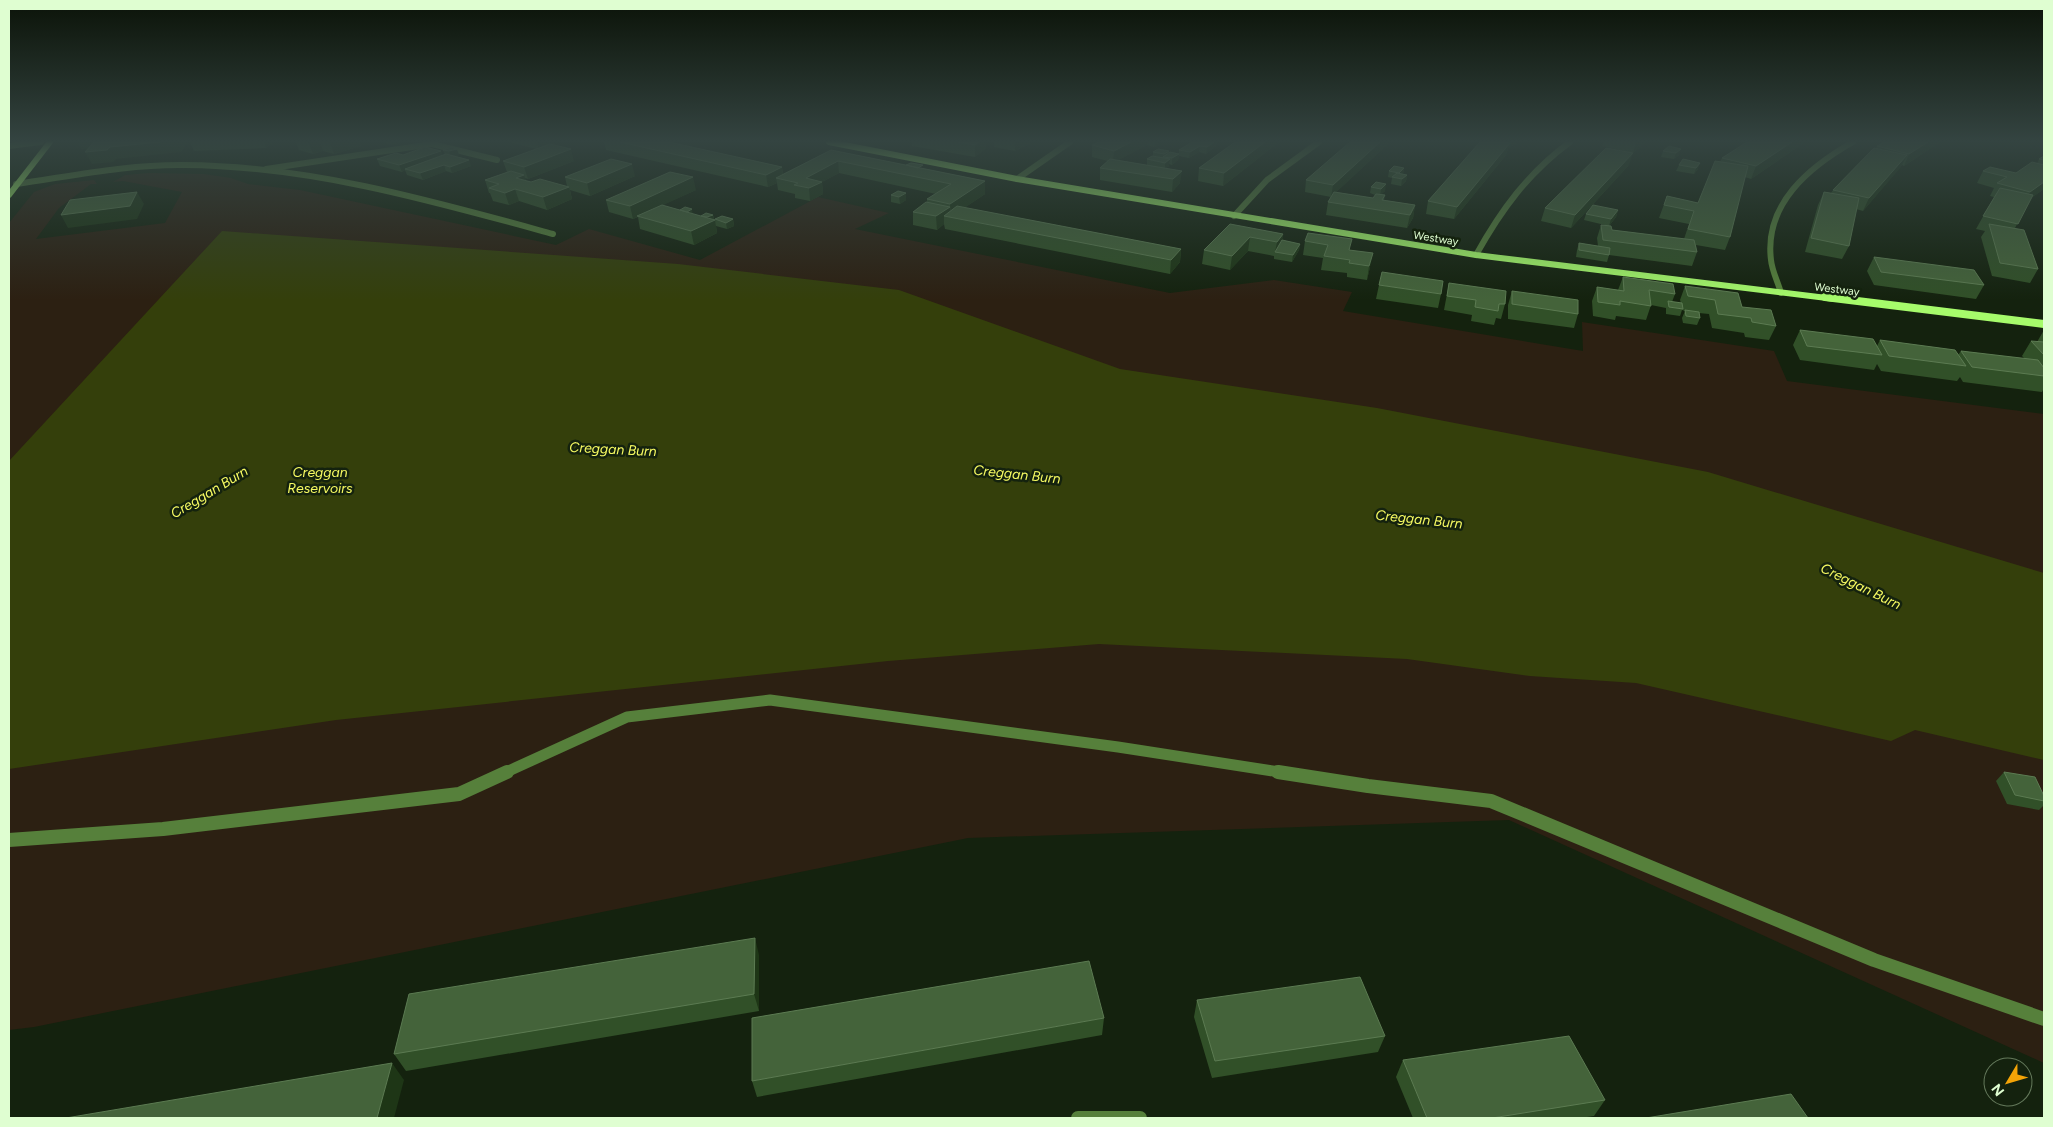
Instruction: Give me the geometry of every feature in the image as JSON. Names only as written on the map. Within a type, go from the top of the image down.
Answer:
[{"type":"street","points":[[408,195],[553,234]]},
{"type":"street","name":"Westway","points":[[1108,195],[1476,255],[2044,324]]},
{"type":"street","points":[[1234,216],[1254,195]]},
{"type":"street","points":[[1476,255],[1501,210],[1512,195]]},
{"type":"street","points":[[1781,293],[1771,259],[1772,230],[1780,206],[1790,195]]},
{"type":"street","points":[[9,840],[163,828],[459,794],[627,717],[770,700],[1118,747],[1368,786],[1491,801],[1874,960],[2044,1019]]},
{"type":"street","points":[[1078,1118],[1140,1118]]},
{"type":"shaded area","points":[[32,195],[77,195],[59,208],[36,239],[165,223],[181,195],[321,195],[556,245],[589,229],[700,260],[818,197],[889,213],[855,229],[1170,293],[1274,280],[1352,292],[1343,311],[1583,351],[1582,322],[1774,351],[1787,381],[2044,414],[2044,1063],[1509,820],[968,838],[34,1027],[9,1030],[9,223]]},
{"type":"water","name":"Creggan Reservoirs","points":[[222,231],[678,264],[899,290],[1120,369],[1377,408],[1708,472],[2044,573],[2044,760],[1915,730],[1891,741],[1636,683],[1530,676],[1407,659],[1099,644],[888,661],[336,720],[9,769],[9,461]]},
{"type":"building","points":[[115,195],[136,195],[130,206],[61,215],[70,200]]},
{"type":"building","points":[[535,195],[549,195],[543,197]]},
{"type":"building","points":[[618,195],[655,195],[630,206],[606,200]]},
{"type":"building","points":[[892,195],[903,195],[899,197]]},
{"type":"building","points":[[934,195],[964,195],[950,204],[927,199]]},
{"type":"building","points":[[1332,195],[1351,195],[1373,198],[1376,195],[1381,195],[1385,195],[1382,200],[1415,205],[1410,215],[1328,202]]},
{"type":"building","points":[[1434,195],[1467,195],[1457,207],[1428,201]]},
{"type":"building","points":[[1559,195],[1594,195],[1575,215],[1545,208]]},
{"type":"building","points":[[1701,195],[1741,195],[1730,237],[1688,229],[1694,211],[1664,205],[1667,196],[1698,203]]},
{"type":"building","points":[[1823,195],[1839,195],[1859,198],[1849,246],[1811,238]]},
{"type":"building","points":[[1854,195],[1872,195],[1869,198]]},
{"type":"building","points":[[1996,195],[2033,195],[2018,224],[1983,216]]},
{"type":"building","points":[[926,202],[950,207],[936,216],[913,212]]},
{"type":"building","points":[[662,205],[715,220],[691,231],[637,216]]},
{"type":"building","points":[[1593,205],[1618,210],[1611,219],[1586,214]]},
{"type":"building","points":[[957,206],[1181,249],[1171,260],[944,216]]},
{"type":"building","points":[[685,207],[692,209],[687,212],[680,210]]},
{"type":"building","points":[[706,213],[713,215],[701,216]]},
{"type":"building","points":[[722,216],[733,219],[726,223],[715,219]]},
{"type":"building","points":[[1230,224],[1283,234],[1277,242],[1250,237],[1232,256],[1204,250]]},
{"type":"building","points":[[1989,224],[2024,230],[2038,269],[2000,263]]},
{"type":"building","points":[[1601,225],[1611,226],[1612,230],[1694,240],[1697,252],[1603,240]]},
{"type":"building","points":[[1308,233],[1352,239],[1349,250],[1373,253],[1369,266],[1349,263],[1350,260],[1324,256],[1328,245],[1305,241]]},
{"type":"building","points":[[1282,240],[1300,244],[1293,255],[1275,252]]},
{"type":"building","points":[[1579,243],[1610,248],[1609,255],[1579,250]]},
{"type":"building","points":[[1874,257],[1974,270],[1984,285],[1881,272]]},
{"type":"building","points":[[1382,272],[1443,281],[1441,294],[1379,285]]},
{"type":"building","points":[[1623,277],[1673,284],[1675,294],[1649,290],[1651,306],[1620,301],[1620,305],[1598,302],[1597,287],[1624,291]]},
{"type":"building","points":[[1449,283],[1506,291],[1505,304],[1499,304],[1498,311],[1475,307],[1476,300],[1447,296]]},
{"type":"building","points":[[1685,286],[1738,293],[1742,307],[1771,310],[1776,326],[1752,322],[1751,318],[1718,314],[1715,300],[1688,296]]},
{"type":"building","points":[[1512,291],[1578,300],[1578,314],[1512,304]]},
{"type":"building","points":[[1668,301],[1682,303],[1683,309],[1669,307]]},
{"type":"building","points":[[1685,310],[1699,312],[1700,318],[1686,316]]},
{"type":"building","points":[[1800,330],[1873,339],[1882,355],[1807,346]]},
{"type":"building","points":[[1880,340],[1955,350],[1966,366],[1889,356]]},
{"type":"building","points":[[2031,341],[2044,342],[2044,355]]},
{"type":"building","points":[[1961,351],[2038,360],[2044,368],[2044,376],[1972,367]]},
{"type":"building","points":[[2004,772],[2035,777],[2044,796],[2044,801],[2015,795]]},
{"type":"building","points":[[755,938],[754,994],[394,1054],[409,994]]},
{"type":"building","points":[[1089,961],[1104,1018],[752,1081],[752,1018]]},
{"type":"building","points":[[1360,977],[1385,1036],[1215,1061],[1197,1000]]},
{"type":"building","points":[[1569,1036],[1605,1100],[1492,1118],[1427,1118],[1403,1060]]},
{"type":"building","points":[[392,1063],[377,1118],[66,1118]]},
{"type":"building","points":[[1791,1094],[1808,1118],[1646,1118]]},
{"type":"water label","name":"Creggan Burn","points":[[613,449]]},
{"type":"water label","name":"Creggan Burn","points":[[1017,474]]},
{"type":"water label","name":"Creggan Burn","points":[[209,492]]},
{"type":"water label","name":"Creggan Burn","points":[[1419,519]]},
{"type":"water label","name":"Creggan Burn","points":[[1861,586]]}]
